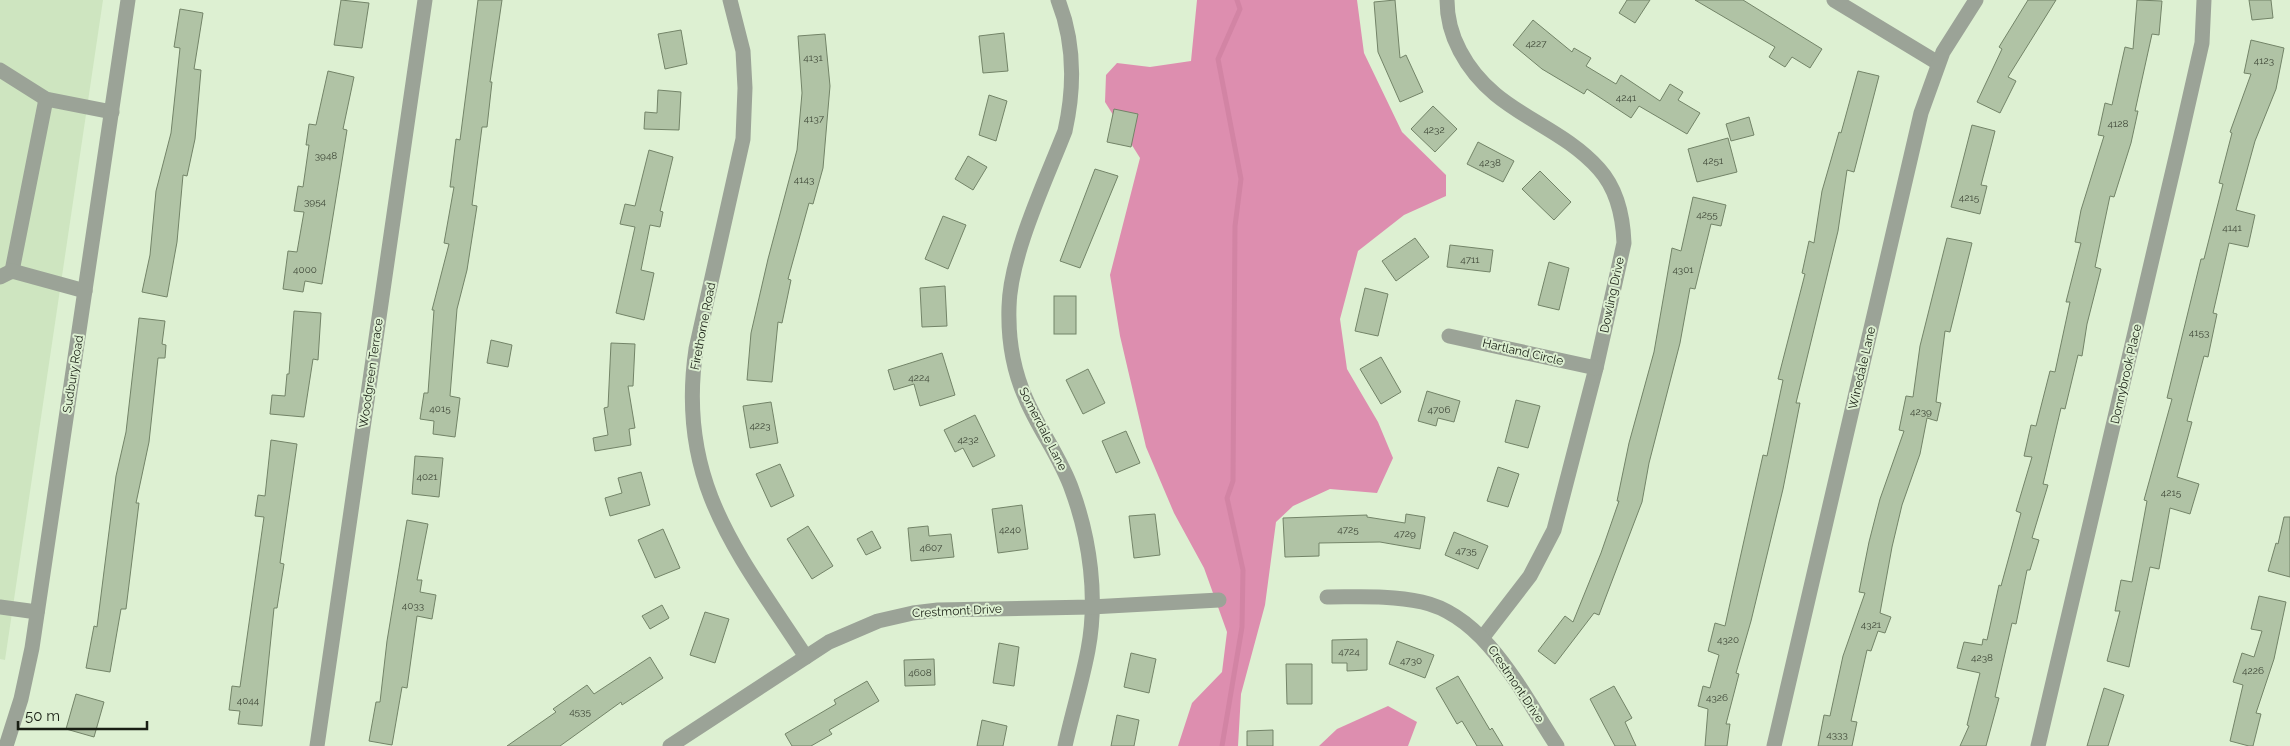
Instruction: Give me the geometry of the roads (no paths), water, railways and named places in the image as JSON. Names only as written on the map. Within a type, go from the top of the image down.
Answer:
[{"type":"street","name":"Sudbury Road","points":[[6,746],[21,699],[37,612],[128,0]]},
{"type":"street","name":"Woodgreen Terrace","points":[[317,746],[425,0]]},
{"type":"street","name":"Firethorne Road","points":[[730,0],[743,51],[745,88],[743,139],[696,349],[693,423],[698,460],[709,496],[724,530],[806,657]]},
{"type":"street","name":"Somerdale Lane","points":[[1058,0],[1064,16],[1072,63],[1068,116],[1065,131],[1016,259],[1009,306],[1010,338],[1016,370],[1026,400],[1065,472],[1081,517],[1087,547],[1091,606],[1088,650],[1065,746]]},
{"type":"street","name":"Dowling Drive","points":[[1447,0],[1448,18],[1456,42],[1468,65],[1483,85],[1503,102],[1584,153],[1600,170],[1612,189],[1620,210],[1624,243],[1596,368],[1554,530],[1530,576],[1483,637]]},
{"type":"street","points":[[1834,0],[1938,63]]},
{"type":"street","name":"Winedale Lane","points":[[1774,746],[1921,114],[1938,63],[1950,38],[1976,0]]},
{"type":"street","name":"Donnybrook Place","points":[[2038,746],[2202,43],[2204,0]]},
{"type":"street","points":[[0,70],[46,99],[112,112]]},
{"type":"street","points":[[46,99],[6,274],[85,291]]},
{"type":"street","name":"Hartland Circle","points":[[1449,336],[1596,368]]},
{"type":"street","name":"Crestmont Drive","points":[[1327,597],[1389,597],[1423,602],[1454,615],[1483,637],[1557,746]]},
{"type":"street","name":"Crestmont Drive","points":[[670,746],[806,657],[845,634],[878,621],[913,613],[938,610],[1219,600]]},
{"type":"street","points":[[0,607],[37,612]]},
{"type":"waterway","points":[[1222,746],[1242,627],[1243,570],[1227,498],[1233,481],[1235,226],[1241,179],[1218,59],[1240,9],[1237,0]]}]
